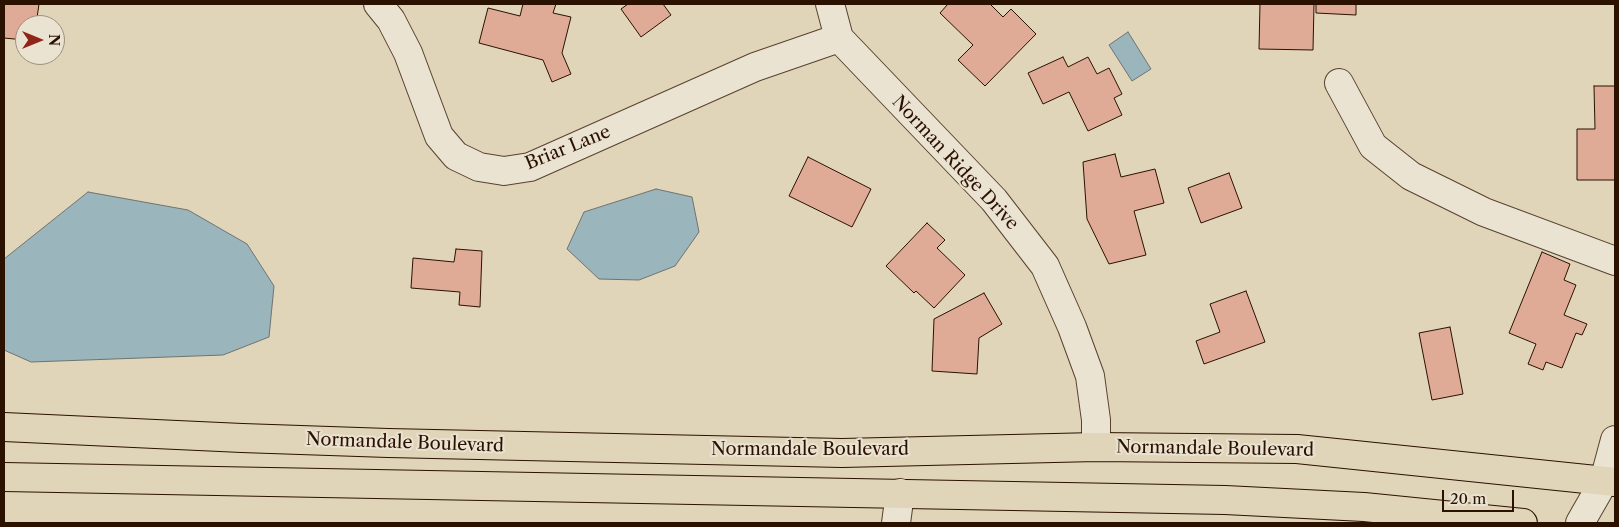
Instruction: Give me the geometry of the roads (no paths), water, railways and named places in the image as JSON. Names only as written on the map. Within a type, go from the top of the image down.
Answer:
[{"type":"main road","name":"Normandale Boulevard","points":[[4,427],[388,443],[842,453],[1096,447],[1297,449],[1610,481]]},
{"type":"main road","points":[[4,477],[1225,500],[1364,507],[1523,523]]},
{"type":"street","name":"Briar Lane","points":[[378,4],[391,20],[408,52],[439,136],[456,156],[479,166],[504,171],[530,166],[755,67],[839,38]]},
{"type":"street","name":"Norman Ridge Drive","points":[[830,4],[839,38],[994,200],[1045,266],[1072,326],[1090,376],[1096,420],[1096,447]]},
{"type":"street","points":[[1339,83],[1374,146],[1411,176],[1484,212],[1615,261]]},
{"type":"street","points":[[1580,523],[1610,481],[1615,440]]},
{"type":"street","points":[[896,523],[900,493]]},
{"type":"water","points":[[1128,32],[1151,69],[1132,81],[1109,45]]},
{"type":"water","points":[[656,189],[692,197],[699,232],[675,266],[639,280],[599,279],[567,249],[584,212]]},
{"type":"water","points":[[88,192],[188,210],[247,244],[274,286],[269,337],[223,355],[31,362],[4,350],[4,259]]}]
